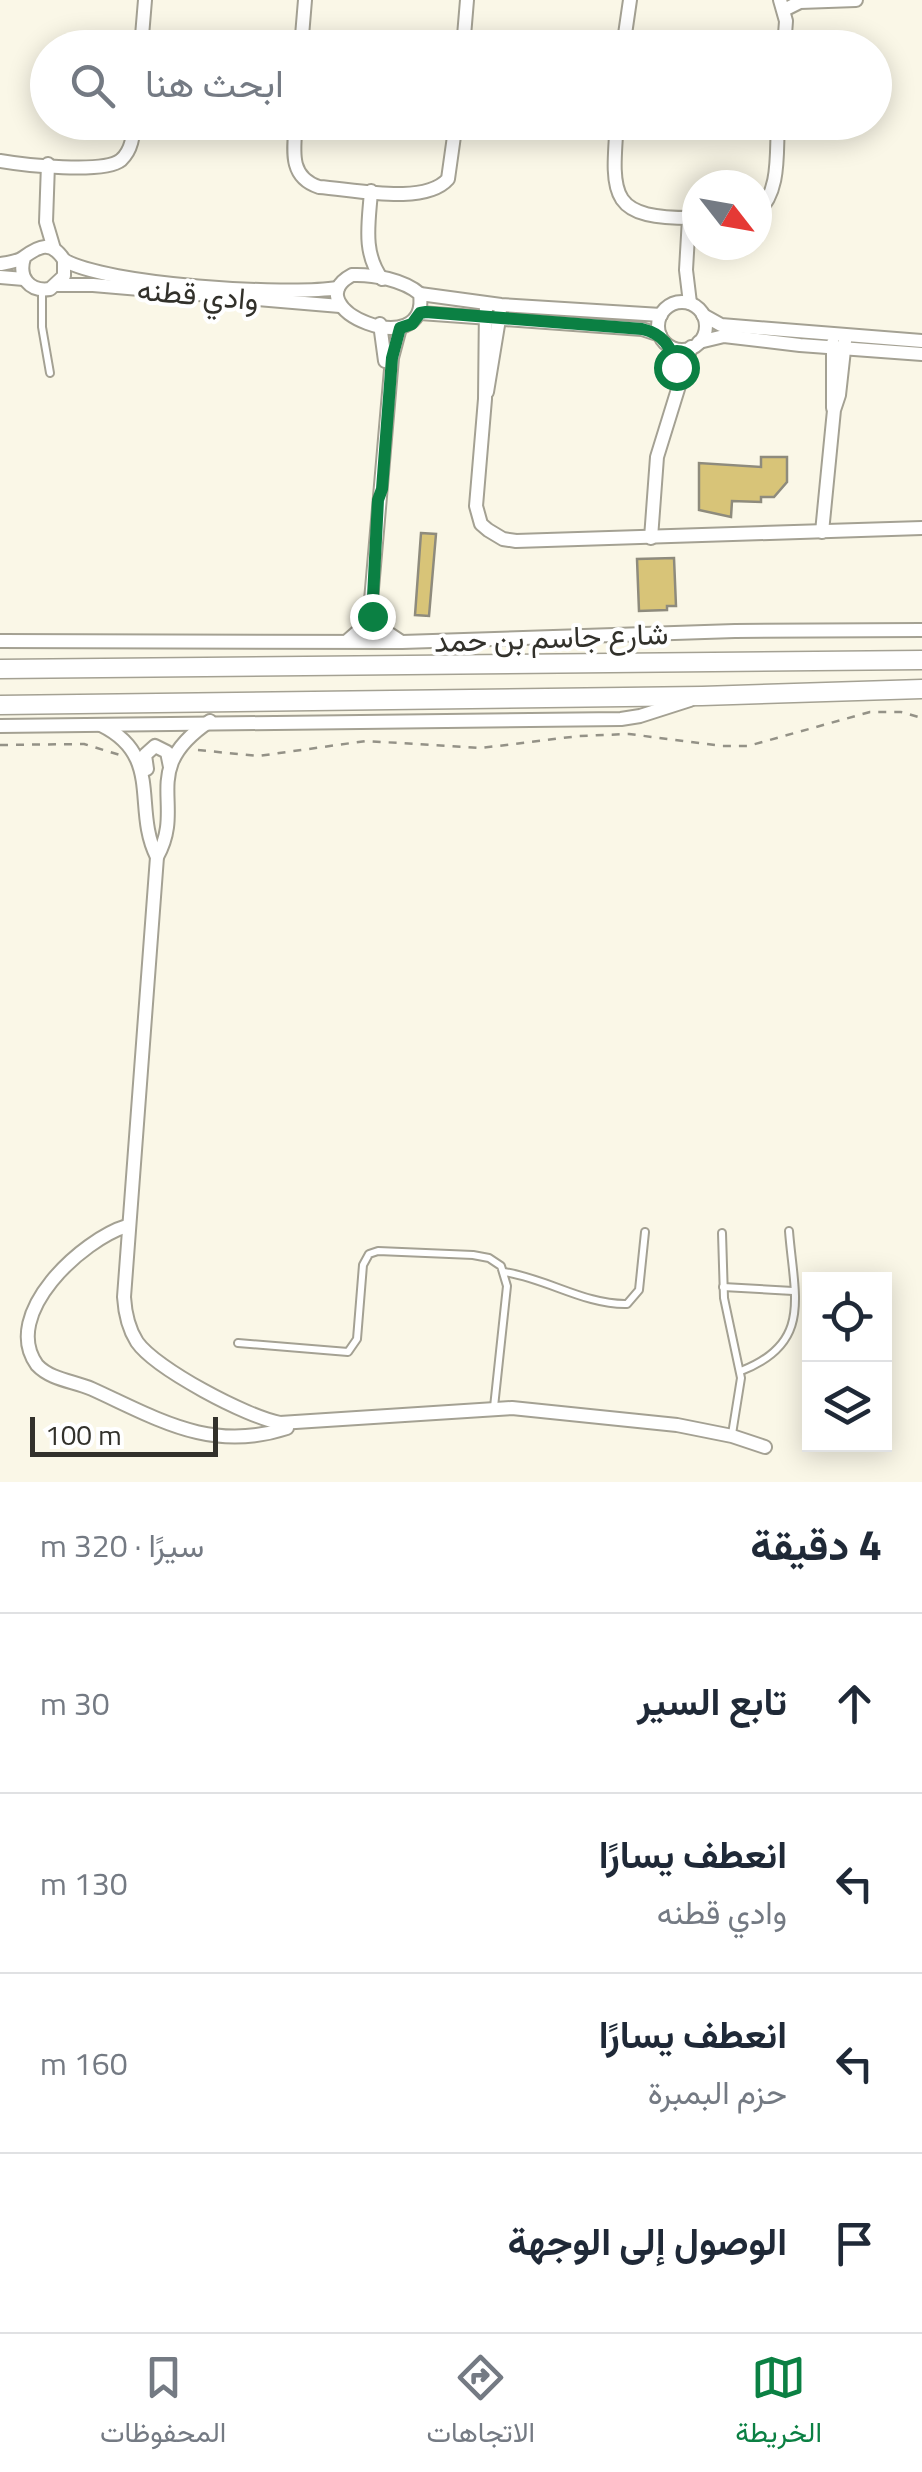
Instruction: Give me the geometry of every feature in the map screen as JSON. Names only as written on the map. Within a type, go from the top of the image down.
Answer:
[{"type":"main road","name":"شارع جاسم بن حمد","points":[[0,669],[922,660]]},
{"type":"main road","name":"شارع جاسم بن حمد","points":[[0,706],[922,689]]},
{"type":"street","points":[[142,30],[145,0]]},
{"type":"street","points":[[303,30],[305,0]]},
{"type":"street","points":[[464,30],[467,0]]},
{"type":"street","points":[[626,30],[630,0]]},
{"type":"street","points":[[783,30],[782,5],[856,0]]},
{"type":"street","points":[[0,161],[94,168],[113,164],[128,152],[130,140]]},
{"type":"street","points":[[295,140],[294,162],[305,181],[319,187],[424,194],[441,186],[451,170],[454,140]]},
{"type":"street","points":[[616,140],[613,179],[620,199],[637,211],[682,217]]},
{"type":"street","points":[[772,192],[777,140]]},
{"type":"street","points":[[46,222],[21,268],[32,287],[42,290],[57,285],[64,276],[46,222],[48,164]]},
{"type":"street","points":[[371,191],[368,248],[374,268],[382,278]]},
{"type":"street","points":[[0,264],[44,246],[59,254]]},
{"type":"street","points":[[340,306],[338,288],[352,275],[368,248]]},
{"type":"street","name":"وادي قطنه","points":[[59,254],[102,275],[182,284],[314,291],[338,288]]},
{"type":"street","points":[[420,313],[661,315],[675,303],[687,260]]},
{"type":"street","points":[[686,270],[690,303],[721,325],[922,354]]},
{"type":"street","points":[[352,275],[382,278],[420,294],[493,311],[642,329],[680,349],[724,336],[922,342]]},
{"type":"street","points":[[0,276],[24,278]]},
{"type":"street","name":"وادي قطنه","points":[[57,285],[340,306],[348,316],[400,328]]},
{"type":"street","points":[[347,641],[360,631],[370,612],[378,500],[375,490],[387,375],[400,328],[412,324],[420,313],[420,294]]},
{"type":"street","points":[[675,303],[690,303]]},
{"type":"street","points":[[493,311],[476,506],[477,516],[488,530],[503,539],[922,528]]},
{"type":"street","points":[[661,315],[679,381]]},
{"type":"street","points":[[651,538],[657,457],[679,381],[704,332],[703,315]]},
{"type":"street","points":[[380,324],[387,375]]},
{"type":"street","points":[[822,532],[834,410],[840,394],[839,341]]},
{"type":"street","points":[[370,612],[382,629],[402,642]]},
{"type":"street","name":"شارع جاسم بن حمد","points":[[0,641],[402,642],[736,631],[922,630]]},
{"type":"street","name":"شارع جاسم بن حمد","points":[[0,726],[621,719],[702,696]]},
{"type":"street","points":[[170,767],[183,743],[210,722]]},
{"type":"street","points":[[97,723],[121,738],[140,766],[149,840],[157,857]]},
{"type":"street","points":[[145,786],[148,773],[144,758],[155,746],[165,750],[170,767],[165,840],[157,857],[125,1308],[131,1331],[145,1351],[246,1414],[298,1424]]},
{"type":"street","points":[[128,1226],[87,1244],[57,1272],[39,1294],[25,1328],[26,1346],[35,1362],[55,1376],[183,1429],[242,1437],[298,1424],[494,1408],[678,1425],[766,1447]]},
{"type":"lane","points":[[42,290],[42,327],[50,373]]},
{"type":"lane","points":[[740,1370],[764,1362],[782,1346],[792,1325],[789,1231]]},
{"type":"lane","points":[[504,1272],[594,1299],[627,1304],[639,1290],[645,1232]]},
{"type":"lane","points":[[722,1233],[723,1287],[740,1370],[741,1394],[732,1436]]},
{"type":"lane","points":[[238,1343],[340,1354],[352,1350],[357,1340],[364,1261],[373,1252],[482,1256],[496,1261],[507,1286],[494,1408]]},
{"type":"lane","points":[[723,1287],[793,1291]]},
{"type":"path","points":[[183,743],[196,749],[258,756],[366,741],[480,748],[629,734],[748,746],[870,712],[901,712],[922,718]]},
{"type":"path","points":[[0,746],[84,744],[116,756],[130,748]]},
{"type":"building","points":[[761,457],[787,457],[787,482],[774,497],[761,497],[761,502],[732,501],[731,517],[699,510],[699,463],[761,467]]},
{"type":"building","points":[[421,533],[436,534],[429,616],[415,615]]},
{"type":"building","points":[[674,558],[676,606],[639,611],[637,559]]},
{"type":"route","points":[[372,616],[378,500],[392,358],[400,328],[426,312],[642,329],[660,335],[669,346],[676,367]]}]
